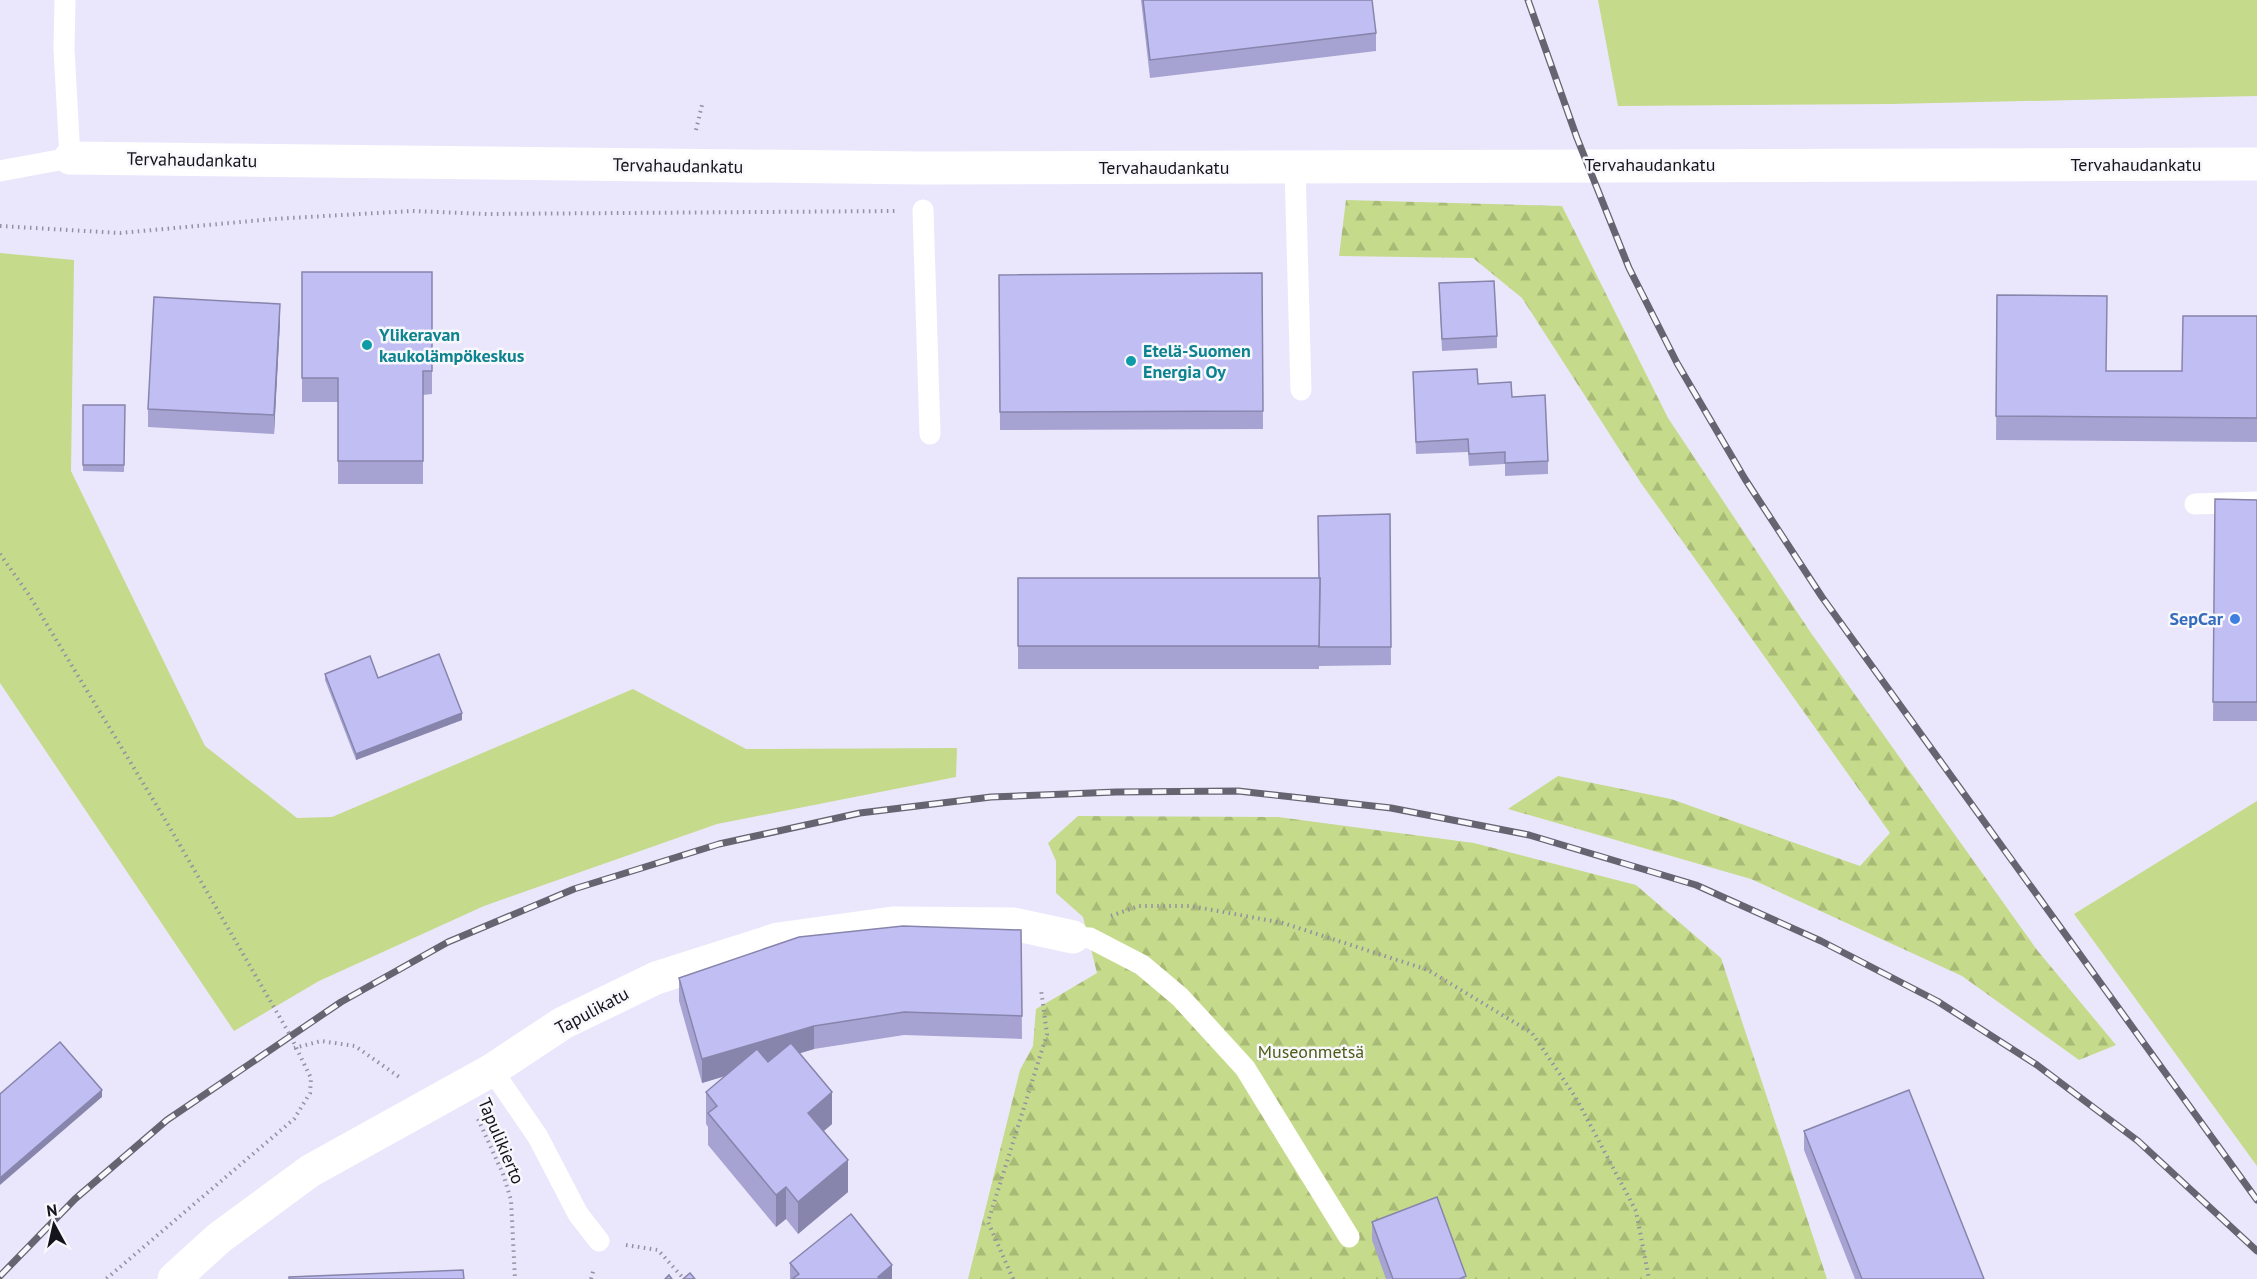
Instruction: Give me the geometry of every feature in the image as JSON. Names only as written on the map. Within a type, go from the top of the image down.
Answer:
[{"type":"street","name":"Tervahaudankatu","points":[[70,158],[911,168],[2257,164]]},
{"type":"street","name":"Tapulikatu","points":[[174,1279],[219,1238],[310,1171],[492,1070],[563,1023],[656,978],[778,939],[893,923],[1013,924],[1082,938]]},
{"type":"lane","points":[[0,171],[70,158],[64,49],[65,0]]},
{"type":"lane","points":[[1295,167],[1300,390]]},
{"type":"lane","points":[[924,210],[930,434]]},
{"type":"lane","points":[[2195,504],[2257,502]]},
{"type":"lane","points":[[1082,938],[1142,964],[1180,997],[1245,1068],[1349,1237]]},
{"type":"lane","points":[[492,1070],[538,1137],[578,1214],[599,1241]]},
{"type":"path","points":[[0,226],[120,233],[273,219],[412,211],[487,214],[924,210]]},
{"type":"path","points":[[0,554],[29,595],[163,816],[290,1035],[310,1078],[310,1093],[294,1119],[106,1279]]},
{"type":"path","points":[[1082,938],[1108,918],[1140,906],[1191,906],[1282,923],[1428,970],[1532,1033],[1576,1098],[1636,1211],[1649,1279]]},
{"type":"path","points":[[1013,1279],[988,1222],[1047,1034],[1041,990]]},
{"type":"path","points":[[294,1047],[321,1041],[355,1046],[396,1077],[455,1091]]},
{"type":"path","name":"Tapulikierto","points":[[455,1091],[503,1174],[512,1200],[515,1279]]},
{"type":"path","points":[[599,1241],[658,1250],[684,1279]]},
{"type":"green space","points":[[1598,0],[2257,0],[2257,96],[1891,104],[1618,106]]},
{"type":"green space","points":[[1346,200],[1562,206],[1668,418],[1811,633],[2037,950],[2116,1045],[2079,1060],[1962,976],[1751,879],[1508,809],[1558,776],[1671,799],[1860,866],[1890,833],[1641,483],[1522,298],[1473,258],[1339,256]]},
{"type":"green space","points":[[0,253],[74,260],[71,471],[205,746],[297,818],[332,817],[633,689],[746,749],[957,748],[956,777],[717,824],[484,906],[319,981],[234,1031],[0,683]]},
{"type":"green space","points":[[2257,801],[2257,1166],[2074,914]]},
{"type":"green space","name":"Museonmetsä","points":[[1078,816],[1278,817],[1474,843],[1636,885],[1721,958],[1827,1279],[968,1279],[1020,1070],[1033,1046],[1036,1009],[1097,973],[1083,917],[1056,893],[1056,861],[1048,843]]},
{"type":"building","points":[[1143,0],[1372,0],[1376,33],[1150,60]]},
{"type":"building","name":"Ylikeravan kaukolämpökeskus","points":[[302,272],[432,272],[432,371],[423,371],[423,461],[338,461],[338,378],[302,378]]},
{"type":"building","name":"Etelä-Suomen Energia Oy","points":[[1262,273],[1263,411],[1000,412],[999,275]]},
{"type":"building","points":[[1494,281],[1497,336],[1442,339],[1439,283]]},
{"type":"building","points":[[1997,295],[2107,296],[2106,371],[2182,371],[2183,316],[2257,316],[2257,418],[1996,416]]},
{"type":"building","points":[[154,297],[280,304],[274,415],[148,409]]},
{"type":"building","points":[[1477,369],[1478,384],[1511,382],[1512,397],[1545,395],[1548,461],[1505,463],[1505,452],[1469,454],[1468,439],[1416,442],[1413,372]]},
{"type":"building","points":[[83,405],[125,405],[124,465],[83,465]]},
{"type":"building","name":"SepCar","points":[[2215,499],[2257,500],[2257,702],[2213,702]]},
{"type":"building","points":[[1390,514],[1391,647],[1319,647],[1318,516]]},
{"type":"building","points":[[1018,578],[1320,578],[1319,646],[1018,646]]},
{"type":"building","points":[[439,654],[462,713],[356,754],[325,674],[370,656],[378,678]]},
{"type":"building","points":[[903,926],[1021,930],[1022,1016],[904,1012],[814,1026],[702,1059],[679,978],[799,937]]},
{"type":"building","points":[[60,1042],[102,1090],[0,1178],[0,1094]]},
{"type":"building","points":[[791,1043],[832,1092],[808,1113],[848,1160],[798,1202],[786,1187],[776,1195],[708,1113],[717,1106],[706,1092],[757,1049],[768,1062]]},
{"type":"building","points":[[1909,1090],[1984,1279],[1862,1279],[1804,1131]]},
{"type":"building","points":[[1437,1197],[1466,1276],[1459,1279],[1393,1279],[1372,1222]]},
{"type":"building","points":[[851,1214],[892,1265],[878,1277],[879,1279],[792,1279],[799,1274],[790,1263]]},
{"type":"building","points":[[463,1270],[464,1279],[289,1279],[289,1277]]},
{"type":"building","points":[[690,1273],[695,1279],[683,1279]]},
{"type":"railway","points":[[1528,0],[1577,138],[1629,268],[1677,363],[1745,479],[1822,597],[2257,1200]]},
{"type":"railway","points":[[0,1276],[75,1199],[167,1120],[341,1002],[448,942],[574,889],[719,844],[860,813],[991,797],[1116,792],[1238,791],[1391,808],[1529,835],[1696,885],[1821,941],[1937,1001],[2037,1065],[2138,1141],[2257,1251]]},
{"type":"place","name":"Ylikeravan kaukolämpökeskus","points":[[367,345]]},
{"type":"place","name":"Etelä-Suomen Energia Oy","points":[[1131,361]]},
{"type":"place","name":"SepCar","points":[[2235,619]]}]
